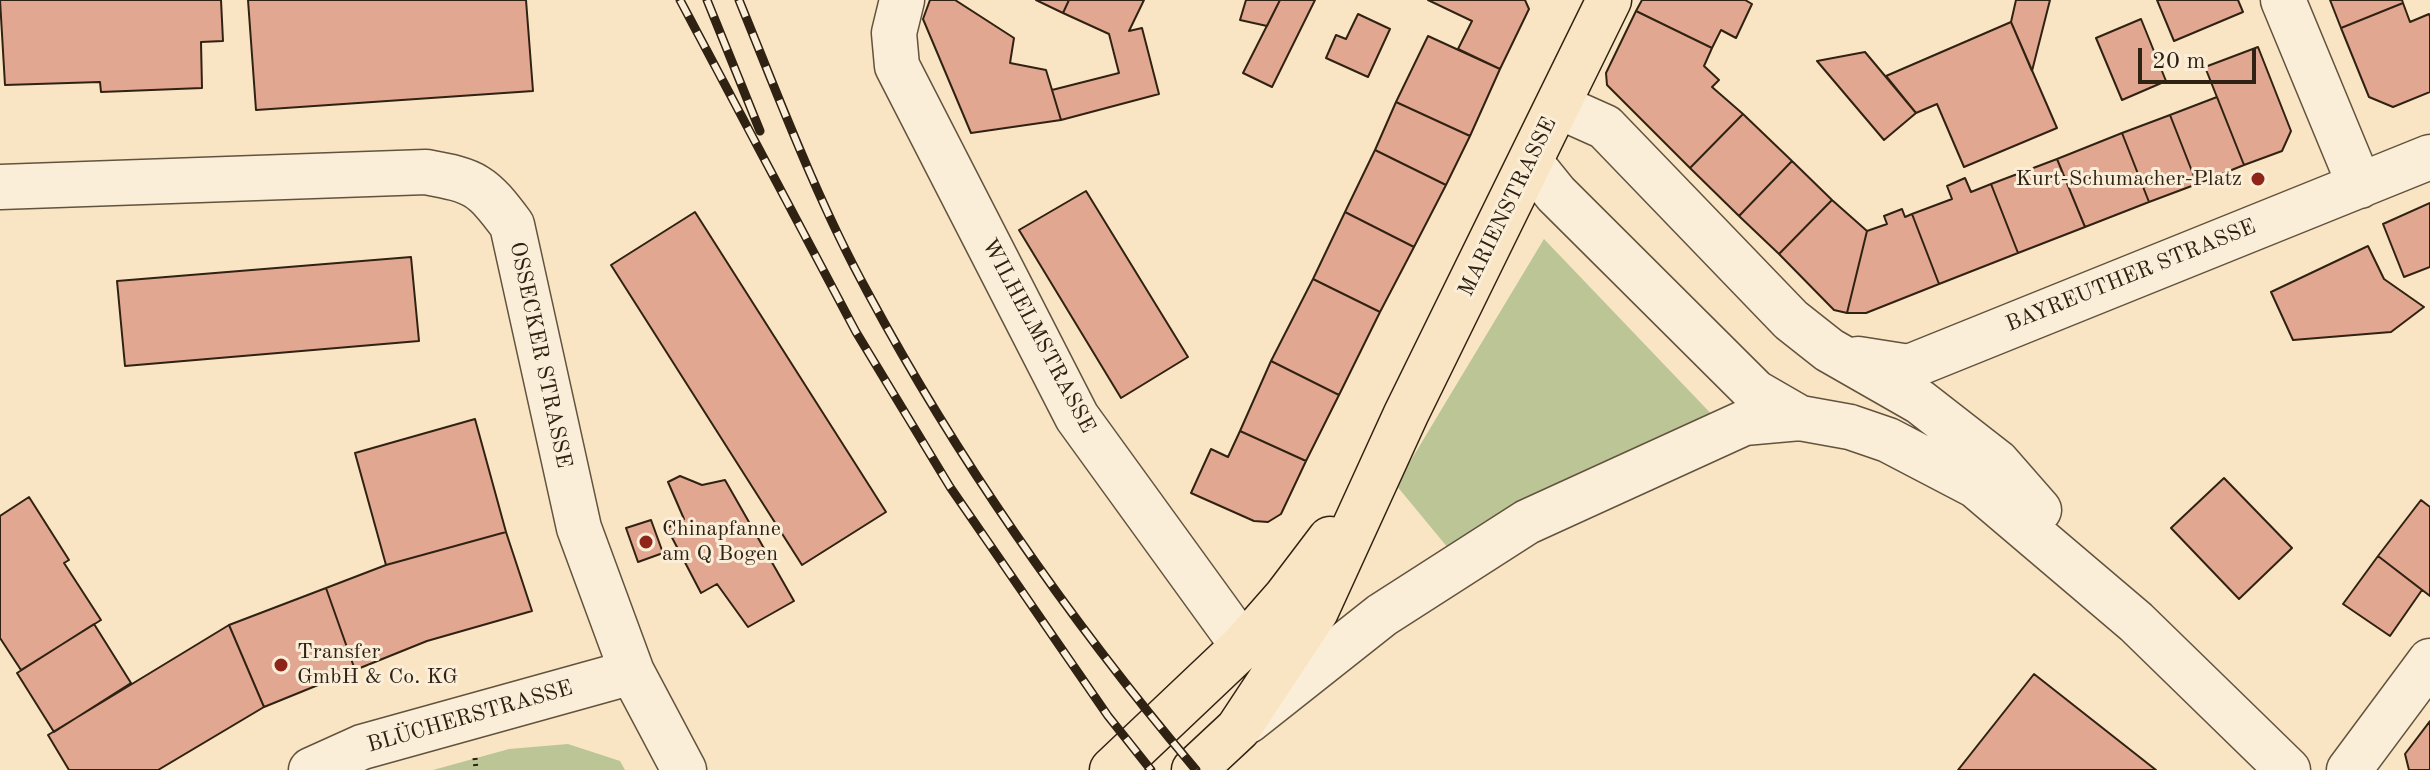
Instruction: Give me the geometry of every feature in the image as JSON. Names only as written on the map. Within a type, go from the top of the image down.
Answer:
[{"type":"main road","name":"MARIENSTRASSE","points":[[1194,770],[1238,729],[1268,689],[1316,611],[1406,414],[1609,0]]},
{"type":"main road","name":"MARIENSTRASSE","points":[[1112,770],[1243,646],[1286,597],[1337,529],[1406,414]]},
{"type":"street","name":"WILHELMSTRASSE","points":[[902,0],[894,33],[897,66],[1077,417],[1243,646]]},
{"type":"street","points":[[2283,0],[2360,186]]},
{"type":"street","points":[[1558,106],[1605,127],[1791,320],[1829,350],[1920,402],[1997,462],[2136,622]]},
{"type":"street","name":"BAYREUTHER STRASSE","points":[[1829,350],[1877,364],[1909,367],[2430,157]]},
{"type":"street","points":[[1531,163],[1556,194],[1755,392],[1800,418]]},
{"type":"street","name":"OSSECKER STRASSE","points":[[0,187],[426,172],[467,180],[489,195],[512,225],[579,528],[632,672],[684,770]]},
{"type":"street","points":[[1238,729],[1382,615],[1527,522],[1744,423],[1800,418],[1850,427],[1888,440],[1976,486],[2136,622],[2288,770]]},
{"type":"street","points":[[2349,770],[2430,661]]},
{"type":"street","name":"OSSECKER STRASSE","points":[[632,672],[707,770]]},
{"type":"street","name":"BLÜCHERSTRASSE","points":[[311,770],[362,747],[632,672]]},
{"type":"green space","points":[[1544,239],[1719,422],[1448,548],[1396,485]]},
{"type":"green space","points":[[568,744],[620,761],[625,770],[433,770],[509,749]]},
{"type":"building","points":[[0,0],[221,0],[223,41],[201,42],[202,88],[101,92],[100,82],[5,85]]},
{"type":"building","points":[[248,0],[526,0],[533,91],[256,110]]},
{"type":"building","points":[[930,0],[955,0],[1014,38],[1010,63],[1046,70],[1061,120],[971,133],[923,19]]},
{"type":"building","points":[[1036,0],[1069,0],[1063,13]]},
{"type":"building","points":[[1069,0],[1144,0],[1129,31],[1142,28],[1159,94],[1061,120],[1052,90],[1119,73],[1109,34],[1063,13]]},
{"type":"building","points":[[1246,0],[1280,0],[1267,26],[1240,20]]},
{"type":"building","points":[[1280,0],[1315,0],[1272,87],[1243,73]]},
{"type":"building","points":[[1428,0],[1525,0],[1529,9],[1500,69],[1458,49],[1472,21]]},
{"type":"building","points":[[1642,0],[1745,0],[1752,4],[1736,38],[1721,30],[1712,48],[1636,11]]},
{"type":"building","points":[[2016,0],[2050,0],[2032,71],[2011,22]]},
{"type":"building","points":[[2157,0],[2238,0],[2243,12],[2174,41]]},
{"type":"building","points":[[2330,0],[2402,0],[2403,3],[2341,28]]},
{"type":"building","points":[[2403,3],[2410,22],[2429,14],[2430,17],[2430,92],[2393,107],[2369,97],[2341,28]]},
{"type":"building","points":[[1636,11],[1712,48],[1704,66],[1719,80],[1712,87],[1743,114],[1690,168],[1607,85],[1606,73]]},
{"type":"building","points":[[1358,14],[1390,29],[1368,77],[1326,58],[1336,35],[1346,39]]},
{"type":"building","points":[[2141,19],[2166,81],[2122,100],[2096,38]]},
{"type":"building","points":[[2011,22],[2057,128],[1964,167],[1937,104],[1916,113],[1886,76]]},
{"type":"building","points":[[1428,36],[1500,69],[1470,136],[1396,102]]},
{"type":"building","points":[[2258,47],[2291,131],[2282,151],[2244,165],[2205,67]]},
{"type":"building","points":[[1865,52],[1916,113],[1884,140],[1817,61]]},
{"type":"building","points":[[2217,97],[2244,165],[2197,184],[2170,115]]},
{"type":"building","points":[[1396,102],[1470,136],[1446,185],[1375,150]]},
{"type":"building","points":[[1743,114],[1792,161],[1739,216],[1690,168]]},
{"type":"building","points":[[2170,115],[2197,184],[2149,202],[2122,133]]},
{"type":"building","points":[[2122,133],[2149,202],[2085,227],[2057,159]]},
{"type":"building","points":[[1375,150],[1446,185],[1414,247],[1345,212]]},
{"type":"building","points":[[2057,159],[2085,227],[2018,253],[1991,184]]},
{"type":"building","points":[[1792,161],[1832,200],[1779,254],[1739,216]]},
{"type":"building","points":[[1965,178],[1971,192],[1991,184],[2018,253],[1939,284],[1912,214],[1952,199],[1947,186]]},
{"type":"building","points":[[1086,191],[1188,357],[1121,398],[1019,230]]},
{"type":"building","points":[[1832,200],[1867,231],[1847,313],[1834,310],[1779,254]]},
{"type":"building","points":[[2430,203],[2430,267],[2404,277],[2383,224]]},
{"type":"building","points":[[1902,209],[1905,217],[1912,214],[1939,284],[1866,313],[1847,313],[1867,231],[1887,224],[1884,216]]},
{"type":"building","points":[[695,212],[886,512],[802,565],[611,265]]},
{"type":"building","points":[[1345,212],[1414,247],[1380,312],[1313,279]]},
{"type":"building","points":[[2368,246],[2384,279],[2424,307],[2391,332],[2293,340],[2271,292]]},
{"type":"building","points":[[411,257],[419,341],[125,366],[117,281]]},
{"type":"building","points":[[1313,279],[1380,312],[1339,395],[1271,361]]},
{"type":"building","points":[[1271,361],[1339,395],[1306,461],[1240,431]]},
{"type":"building","points":[[475,419],[506,532],[386,565],[355,453]]},
{"type":"building","points":[[1240,431],[1306,461],[1281,514],[1268,522],[1254,521],[1191,493],[1211,449],[1228,457]]},
{"type":"building","points":[[680,476],[702,485],[725,480],[794,601],[748,627],[717,584],[701,593],[667,528],[684,519],[668,482]]},
{"type":"building","points":[[2224,478],[2292,548],[2239,599],[2171,528]]},
{"type":"building","points":[[29,497],[69,560],[64,563],[101,620],[21,670],[0,638],[0,516]]},
{"type":"building","points":[[2421,500],[2430,507],[2430,596],[2378,556]]},
{"type":"building","points":[[651,520],[663,553],[638,562],[626,528]]},
{"type":"building","points":[[506,532],[532,611],[427,641],[355,670],[326,588],[386,565]]},
{"type":"building","points":[[2378,556],[2422,590],[2390,636],[2343,604]]},
{"type":"building","points":[[326,588],[355,670],[264,707],[229,625]]},
{"type":"building","points":[[94,624],[131,683],[54,732],[17,673]]},
{"type":"building","points":[[229,625],[264,707],[158,770],[69,770],[48,735]]},
{"type":"building","points":[[2034,674],[2156,770],[1958,770]]},
{"type":"building","points":[[2430,721],[2430,770],[2409,770],[2405,754]]},
{"type":"railway","points":[[680,0],[856,332],[950,487],[1108,716],[1151,770]]},
{"type":"railway","points":[[707,0],[760,131]]},
{"type":"railway","points":[[739,0],[832,222],[903,356],[1020,540],[1105,657],[1196,770]]},
{"type":"place","name":"Kurt-Schumacher-Platz","points":[[2258,179]]},
{"type":"place","name":"Chinapfanne am Q Bogen","points":[[646,542]]},
{"type":"place","name":"Transfer GmbH & Co. KG","points":[[281,665]]}]
